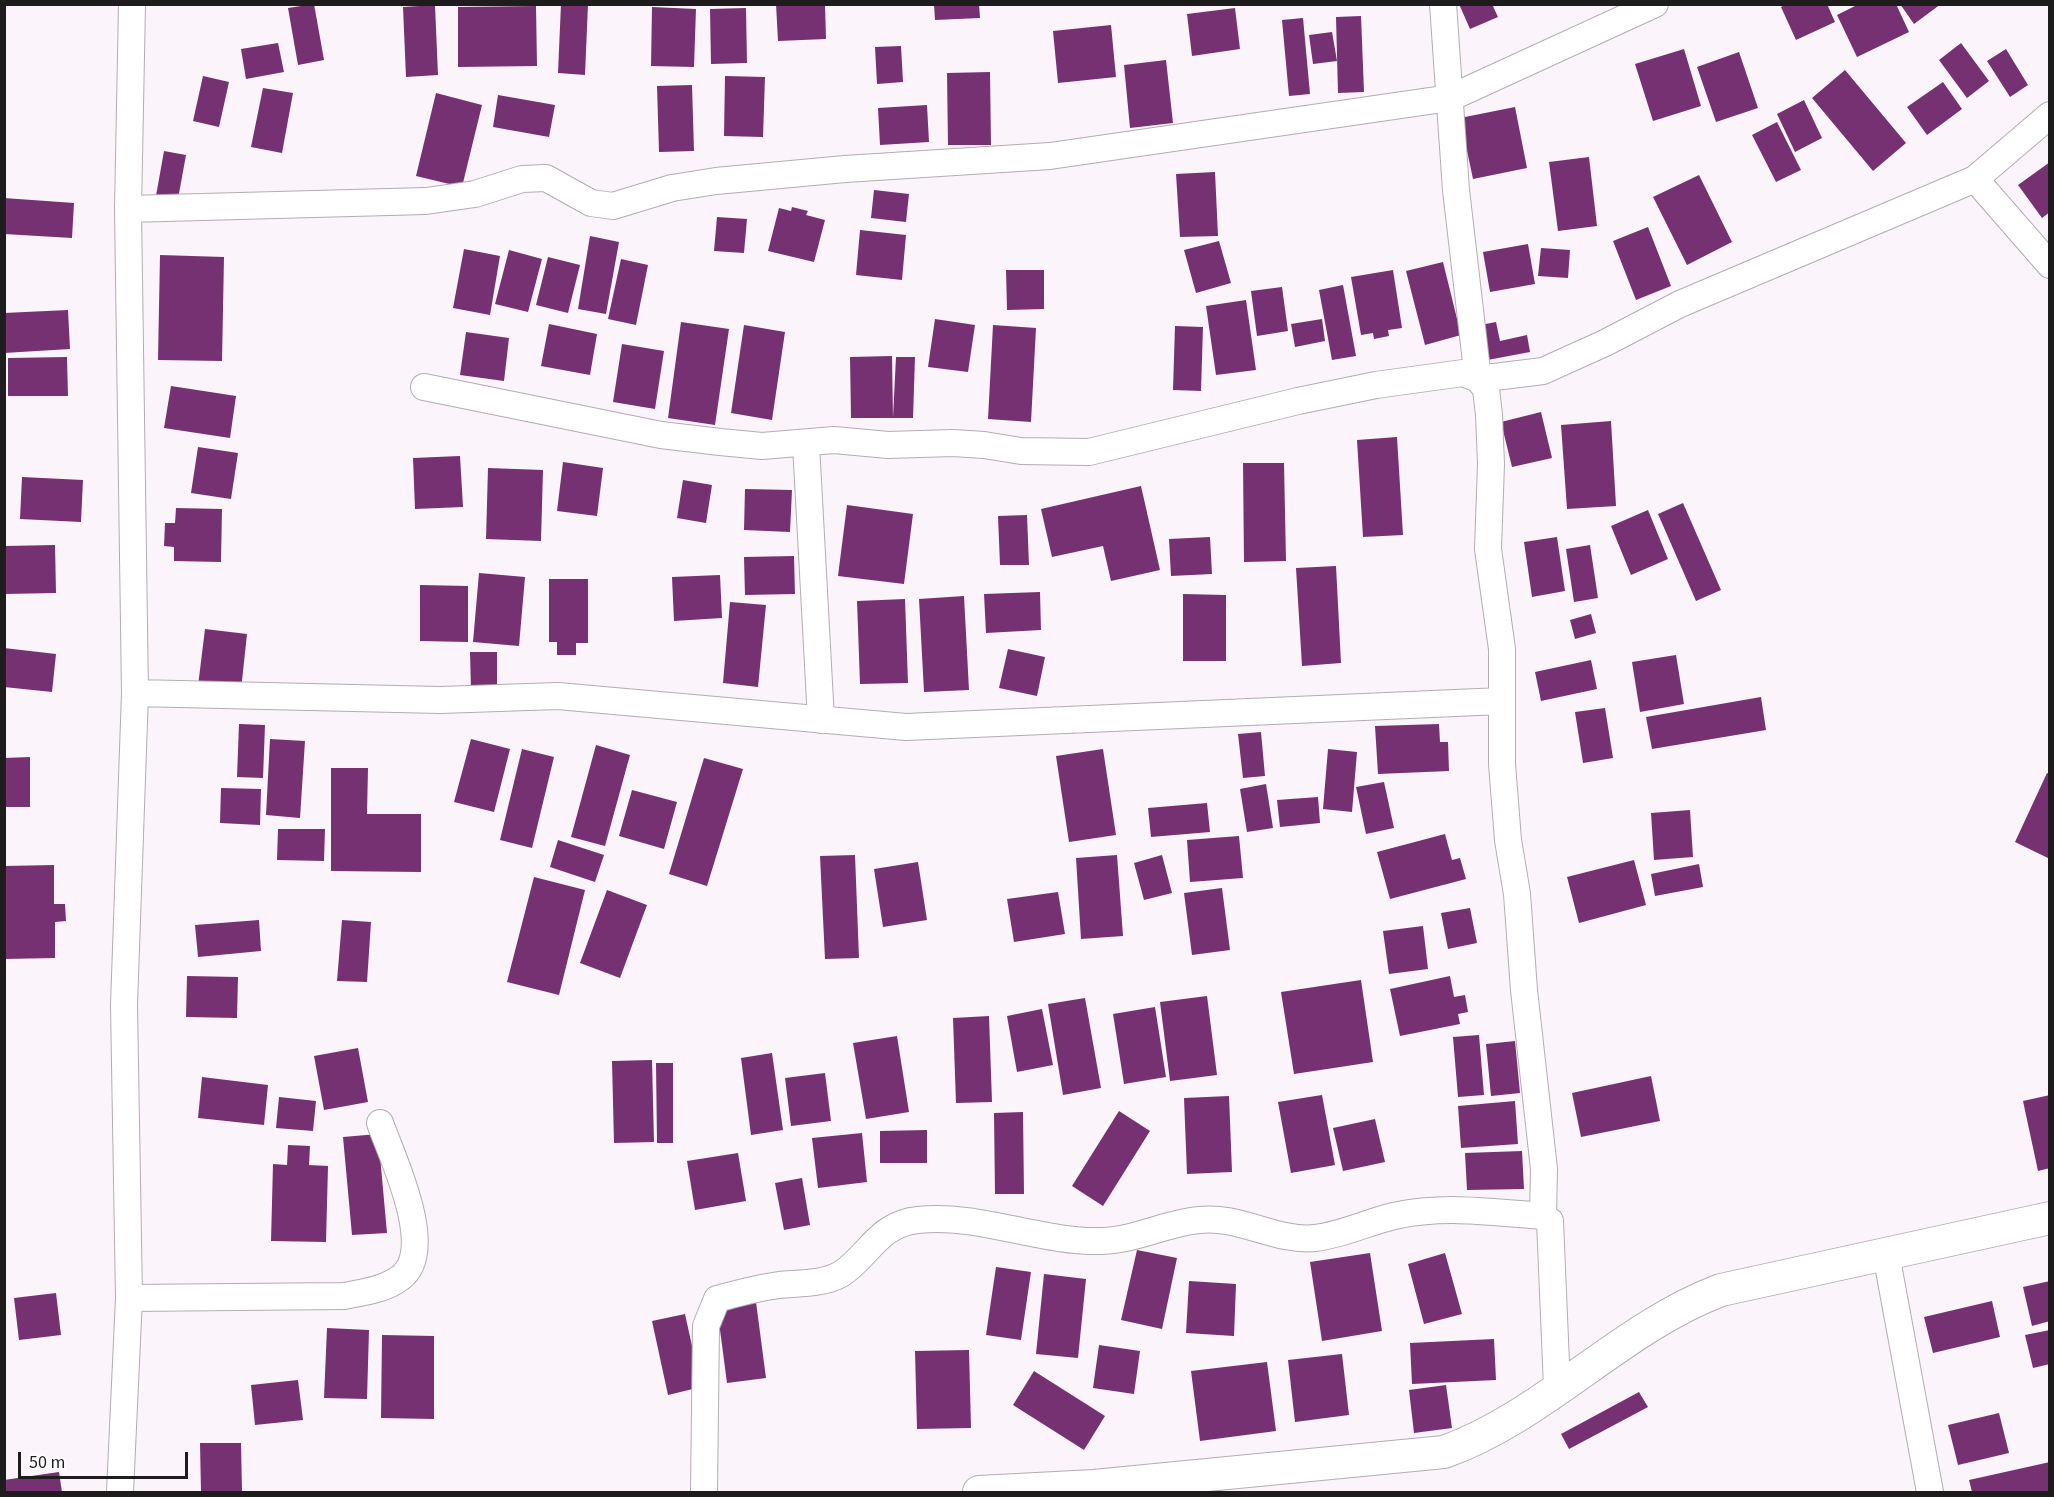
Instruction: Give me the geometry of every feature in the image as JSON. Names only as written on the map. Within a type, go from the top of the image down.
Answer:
[{"type":"street","points":[[120,1492],[129,1298],[124,1005],[135,693],[128,209],[132,4]]},
{"type":"street","points":[[1443,4],[1456,190],[1478,379],[1486,389],[1489,415],[1491,464],[1488,549],[1502,649],[1502,764],[1508,840],[1517,894],[1524,990],[1544,1169],[1544,1216]]},
{"type":"street","points":[[128,209],[426,201],[474,194],[522,179],[546,178],[591,203],[613,206],[672,188],[716,181],[845,169],[1050,156],[1450,98],[1655,4]]},
{"type":"street","points":[[424,387],[661,435],[762,446],[834,441],[888,445],[953,443],[1021,451],[1089,452],[1298,401],[1376,385],[1463,373],[1478,379],[1544,371],[1605,343],[1680,304],[1975,179],[2049,115]]},
{"type":"street","points":[[1975,179],[2049,266]]},
{"type":"street","points":[[806,444],[821,720]]},
{"type":"street","points":[[135,693],[440,700],[558,696],[906,727],[1501,701]]},
{"type":"street","points":[[129,1298],[344,1296],[377,1290],[402,1277],[412,1261],[415,1222],[380,1123]]},
{"type":"street","points":[[705,1492],[706,1326],[717,1299],[750,1290],[827,1279],[842,1273],[870,1244],[895,1226],[916,1220],[944,1219],[1101,1242],[1137,1238],[1201,1219],[1250,1225],[1287,1237],[1316,1238],[1396,1216],[1458,1209],[1544,1216],[1550,1221],[1557,1387]]},
{"type":"street","points":[[979,1492],[1056,1490],[1444,1452],[1471,1442],[1616,1346],[1694,1300],[1721,1290],[2049,1218]]},
{"type":"street","points":[[1886,1254],[1930,1492]]},
{"type":"building","points":[[314,4],[324,60],[298,65],[288,8]]},
{"type":"building","points":[[561,4],[588,4],[585,75],[558,73]]},
{"type":"building","points":[[776,4],[825,4],[826,39],[778,41]]},
{"type":"building","points":[[934,4],[979,4],[980,18],[935,20]]},
{"type":"building","points":[[1459,4],[1492,4],[1498,17],[1470,29]]},
{"type":"building","points":[[1787,4],[1827,4],[1835,22],[1796,40],[1781,7]]},
{"type":"building","points":[[1859,4],[1896,4],[1909,32],[1857,57],[1837,15]]},
{"type":"building","points":[[1900,4],[1941,4],[1914,24]]},
{"type":"building","points":[[435,5],[438,75],[406,77],[403,7]]},
{"type":"building","points":[[536,6],[537,66],[458,67],[458,7]]},
{"type":"building","points":[[652,7],[696,9],[694,67],[651,66]]},
{"type":"building","points":[[746,8],[747,63],[711,64],[710,9]]},
{"type":"building","points":[[1235,8],[1240,49],[1192,56],[1187,14]]},
{"type":"building","points":[[1361,16],[1364,92],[1338,93],[1336,17]]},
{"type":"building","points":[[1303,18],[1310,94],[1289,96],[1282,20]]},
{"type":"building","points":[[1111,25],[1116,77],[1058,83],[1053,31]]},
{"type":"building","points":[[1332,32],[1337,61],[1313,64],[1309,35]]},
{"type":"building","points":[[278,43],[284,72],[246,79],[241,49]]},
{"type":"building","points":[[1961,43],[1989,81],[1967,98],[1939,60]]},
{"type":"building","points":[[901,46],[903,82],[877,84],[875,47]]},
{"type":"building","points":[[1684,49],[1701,106],[1653,121],[1635,64]]},
{"type":"building","points":[[2006,49],[2028,85],[2010,97],[1987,61]]},
{"type":"building","points":[[1739,52],[1758,108],[1716,122],[1697,67]]},
{"type":"building","points":[[1166,60],[1173,123],[1130,128],[1124,65]]},
{"type":"building","points":[[1845,70],[1906,143],[1873,171],[1812,98]]},
{"type":"building","points":[[990,72],[991,145],[948,145],[947,73]]},
{"type":"building","points":[[203,76],[229,82],[219,127],[193,121]]},
{"type":"building","points":[[725,76],[765,77],[763,137],[724,136]]},
{"type":"building","points":[[1943,82],[1962,109],[1927,135],[1907,107]]},
{"type":"building","points":[[692,85],[694,151],[659,152],[657,86]]},
{"type":"building","points":[[263,88],[293,93],[282,153],[251,147]]},
{"type":"building","points":[[436,93],[482,105],[462,187],[416,176]]},
{"type":"building","points":[[498,95],[555,105],[549,137],[493,127]]},
{"type":"building","points":[[1804,100],[1822,138],[1795,152],[1777,114]]},
{"type":"building","points":[[927,105],[929,142],[880,145],[878,108]]},
{"type":"building","points":[[1515,107],[1527,168],[1473,179],[1460,118]]},
{"type":"building","points":[[1777,122],[1801,170],[1776,182],[1752,135]]},
{"type":"building","points":[[164,151],[186,155],[178,199],[156,196]]},
{"type":"building","points":[[1589,157],[1597,226],[1558,231],[1549,162]]},
{"type":"building","points":[[2050,162],[2050,212],[2042,218],[2018,185]]},
{"type":"building","points":[[1215,172],[1218,236],[1180,237],[1176,174]]},
{"type":"building","points":[[1699,175],[1732,242],[1687,265],[1653,197]]},
{"type":"building","points":[[874,190],[909,194],[906,222],[871,218]]},
{"type":"building","points":[[4,198],[74,203],[72,238],[4,234]]},
{"type":"building","points":[[792,207],[808,211],[806,215],[825,220],[814,262],[768,251],[779,208],[791,211]]},
{"type":"building","points":[[717,217],[747,219],[744,253],[714,251]]},
{"type":"building","points":[[1648,227],[1671,286],[1636,300],[1613,241]]},
{"type":"building","points":[[860,230],[906,235],[902,280],[856,275]]},
{"type":"building","points":[[590,236],[619,242],[606,314],[578,309]]},
{"type":"building","points":[[1219,241],[1231,283],[1196,293],[1184,250]]},
{"type":"building","points":[[1528,244],[1535,284],[1490,292],[1483,252]]},
{"type":"building","points":[[1541,248],[1570,250],[1568,278],[1538,276]]},
{"type":"building","points":[[464,249],[500,256],[490,315],[453,308]]},
{"type":"building","points":[[509,250],[542,259],[528,312],[495,304]]},
{"type":"building","points":[[160,255],[224,257],[222,361],[158,360]]},
{"type":"building","points":[[548,257],[580,265],[568,313],[536,305]]},
{"type":"building","points":[[621,259],[648,265],[636,325],[608,319]]},
{"type":"building","points":[[1443,262],[1461,335],[1425,345],[1406,271]]},
{"type":"building","points":[[1006,270],[1044,270],[1044,309],[1007,310]]},
{"type":"building","points":[[1393,270],[1402,328],[1388,330],[1389,336],[1374,339],[1373,333],[1361,335],[1351,277]]},
{"type":"building","points":[[1343,285],[1356,356],[1332,360],[1319,290]]},
{"type":"building","points":[[1282,287],[1288,331],[1257,336],[1251,291]]},
{"type":"building","points":[[1246,300],[1256,370],[1216,375],[1206,306]]},
{"type":"building","points":[[68,310],[70,349],[4,353],[4,313]]},
{"type":"building","points":[[935,319],[975,325],[968,372],[928,367]]},
{"type":"building","points":[[1322,319],[1325,341],[1295,347],[1291,324]]},
{"type":"building","points":[[681,322],[729,329],[715,425],[668,418]]},
{"type":"building","points":[[1496,322],[1500,341],[1527,335],[1530,352],[1482,361],[1475,326]]},
{"type":"building","points":[[549,324],[597,334],[590,375],[541,366]]},
{"type":"building","points":[[744,325],[785,332],[772,420],[731,413]]},
{"type":"building","points":[[993,325],[1036,328],[1031,422],[988,419]]},
{"type":"building","points":[[1175,326],[1203,327],[1201,391],[1173,390]]},
{"type":"building","points":[[466,332],[509,338],[504,381],[460,375]]},
{"type":"building","points":[[622,344],[664,351],[655,409],[613,402]]},
{"type":"building","points":[[892,356],[893,418],[851,418],[850,357]]},
{"type":"building","points":[[67,357],[68,396],[8,396],[8,358]]},
{"type":"building","points":[[896,357],[915,357],[913,418],[893,418]]},
{"type":"building","points":[[171,386],[236,396],[230,438],[164,428]]},
{"type":"building","points":[[1541,412],[1552,458],[1512,467],[1501,422]]},
{"type":"building","points":[[1611,421],[1616,506],[1567,509],[1561,425]]},
{"type":"building","points":[[1397,437],[1403,535],[1363,537],[1357,440]]},
{"type":"building","points":[[198,447],[238,453],[231,499],[191,493]]},
{"type":"building","points":[[460,456],[463,507],[415,509],[413,458]]},
{"type":"building","points":[[563,462],[603,468],[597,516],[557,511]]},
{"type":"building","points":[[1243,463],[1284,463],[1286,561],[1244,562]]},
{"type":"building","points":[[488,468],[543,470],[541,541],[486,539]]},
{"type":"building","points":[[22,477],[83,480],[81,522],[20,519]]},
{"type":"building","points":[[683,480],[712,485],[706,523],[677,518]]},
{"type":"building","points":[[1141,486],[1160,570],[1111,581],[1103,546],[1052,557],[1041,509]]},
{"type":"building","points":[[745,489],[792,490],[790,532],[744,530]]},
{"type":"building","points":[[1683,503],[1721,590],[1696,601],[1658,514]]},
{"type":"building","points":[[847,505],[913,514],[904,584],[838,576]]},
{"type":"building","points":[[176,508],[222,509],[221,562],[174,561],[174,547],[164,546],[165,523],[175,523]]},
{"type":"building","points":[[1648,510],[1668,559],[1631,575],[1611,526]]},
{"type":"building","points":[[1027,515],[1029,565],[1000,565],[998,516]]},
{"type":"building","points":[[1210,537],[1212,574],[1171,576],[1169,539]]},
{"type":"building","points":[[1557,537],[1565,591],[1532,597],[1524,542]]},
{"type":"building","points":[[55,545],[56,593],[4,594],[4,546]]},
{"type":"building","points":[[1590,545],[1598,598],[1574,602],[1566,549]]},
{"type":"building","points":[[794,556],[795,594],[745,595],[744,557]]},
{"type":"building","points":[[1336,566],[1341,663],[1302,666],[1296,568]]},
{"type":"building","points":[[479,573],[525,577],[519,646],[473,642]]},
{"type":"building","points":[[720,575],[722,618],[674,621],[672,577]]},
{"type":"building","points":[[549,579],[588,579],[588,643],[576,643],[576,655],[557,655],[557,642],[549,642]]},
{"type":"building","points":[[420,585],[468,586],[468,642],[420,641]]},
{"type":"building","points":[[1040,592],[1041,630],[986,633],[984,594]]},
{"type":"building","points":[[1183,594],[1226,595],[1226,661],[1183,661]]},
{"type":"building","points":[[964,596],[969,690],[924,692],[919,599]]},
{"type":"building","points":[[905,599],[908,683],[860,684],[857,601]]},
{"type":"building","points":[[730,602],[766,605],[758,687],[723,683]]},
{"type":"building","points":[[1591,614],[1596,633],[1575,639],[1570,620]]},
{"type":"building","points":[[205,629],[247,634],[241,690],[198,686]]},
{"type":"building","points":[[4,648],[56,654],[52,692],[4,687]]},
{"type":"building","points":[[1008,649],[1045,657],[1037,696],[999,688]]},
{"type":"building","points":[[470,652],[497,652],[497,690],[471,690]]},
{"type":"building","points":[[1676,655],[1684,704],[1640,712],[1632,662]]},
{"type":"building","points":[[1591,660],[1597,689],[1541,701],[1535,672]]},
{"type":"building","points":[[1761,697],[1766,730],[1652,749],[1646,717]]},
{"type":"building","points":[[1605,708],[1613,758],[1583,763],[1575,712]]},
{"type":"building","points":[[239,724],[265,725],[263,778],[237,777]]},
{"type":"building","points":[[1439,724],[1440,742],[1448,742],[1449,771],[1378,774],[1375,726]]},
{"type":"building","points":[[1261,732],[1265,776],[1243,778],[1238,734]]},
{"type":"building","points":[[270,739],[305,741],[300,818],[266,815]]},
{"type":"building","points":[[471,739],[510,749],[494,812],[454,802]]},
{"type":"building","points":[[596,745],[630,755],[605,846],[571,837]]},
{"type":"building","points":[[522,749],[554,757],[532,848],[500,840]]},
{"type":"building","points":[[1103,749],[1116,835],[1069,842],[1056,756]]},
{"type":"building","points":[[1328,749],[1357,752],[1352,812],[1323,809]]},
{"type":"building","points":[[30,757],[30,807],[4,807],[4,758]]},
{"type":"building","points":[[704,758],[743,769],[707,886],[669,874]]},
{"type":"building","points":[[331,768],[368,768],[367,814],[421,814],[421,872],[331,871]]},
{"type":"building","points":[[2047,773],[2050,774],[2050,859],[2015,842]]},
{"type":"building","points":[[1384,782],[1394,828],[1366,834],[1356,787]]},
{"type":"building","points":[[1266,784],[1273,828],[1247,832],[1240,789]]},
{"type":"building","points":[[221,788],[261,789],[260,825],[220,823]]},
{"type":"building","points":[[632,790],[677,802],[664,849],[619,836]]},
{"type":"building","points":[[1318,797],[1320,823],[1280,827],[1277,800]]},
{"type":"building","points":[[1207,803],[1210,832],[1151,837],[1148,808]]},
{"type":"building","points":[[1690,810],[1693,857],[1654,860],[1651,813]]},
{"type":"building","points":[[278,829],[325,829],[324,861],[277,860]]},
{"type":"building","points":[[1445,834],[1452,860],[1460,858],[1466,879],[1390,899],[1377,852]]},
{"type":"building","points":[[1239,836],[1243,878],[1190,882],[1187,840]]},
{"type":"building","points":[[558,840],[604,855],[595,882],[550,867]]},
{"type":"building","points":[[855,855],[859,958],[825,959],[820,856]]},
{"type":"building","points":[[1117,855],[1123,936],[1081,939],[1076,858]]},
{"type":"building","points":[[1162,855],[1172,893],[1144,900],[1134,863]]},
{"type":"building","points":[[1634,860],[1646,905],[1579,923],[1567,877]]},
{"type":"building","points":[[918,862],[927,920],[883,927],[874,869]]},
{"type":"building","points":[[1699,864],[1703,887],[1655,896],[1651,874]]},
{"type":"building","points":[[54,865],[54,904],[65,904],[66,921],[55,922],[55,958],[4,959],[4,866]]},
{"type":"building","points":[[534,877],[585,890],[559,995],[507,982]]},
{"type":"building","points":[[1222,888],[1230,950],[1192,955],[1184,893]]},
{"type":"building","points":[[607,890],[647,905],[620,978],[580,963]]},
{"type":"building","points":[[1058,892],[1065,934],[1014,942],[1007,899]]},
{"type":"building","points":[[1470,908],[1477,943],[1448,949],[1441,913]]},
{"type":"building","points":[[259,920],[261,951],[198,957],[195,925]]},
{"type":"building","points":[[342,920],[371,922],[367,982],[337,981]]},
{"type":"building","points":[[1423,926],[1428,969],[1389,974],[1383,931]]},
{"type":"building","points":[[187,976],[238,977],[237,1018],[186,1017]]},
{"type":"building","points":[[1450,976],[1454,997],[1465,995],[1468,1012],[1458,1014],[1460,1024],[1400,1036],[1390,989]]},
{"type":"building","points":[[1361,980],[1373,1062],[1294,1074],[1281,992]]},
{"type":"building","points":[[1207,996],[1217,1075],[1170,1081],[1160,1002]]},
{"type":"building","points":[[1085,998],[1101,1088],[1063,1095],[1048,1004]]},
{"type":"building","points":[[1155,1007],[1166,1077],[1124,1084],[1113,1014]]},
{"type":"building","points":[[1042,1009],[1053,1065],[1017,1072],[1007,1016]]},
{"type":"building","points":[[989,1016],[992,1102],[956,1103],[953,1018]]},
{"type":"building","points":[[1479,1035],[1484,1095],[1458,1097],[1453,1037]]},
{"type":"building","points":[[897,1036],[909,1112],[866,1119],[853,1043]]},
{"type":"building","points":[[1515,1041],[1520,1093],[1491,1096],[1486,1044]]},
{"type":"building","points":[[358,1048],[368,1102],[324,1110],[314,1056]]},
{"type":"building","points":[[772,1053],[783,1130],[751,1135],[741,1058]]},
{"type":"building","points":[[652,1060],[654,1142],[614,1143],[612,1061]]},
{"type":"building","points":[[656,1063],[673,1063],[673,1143],[657,1143]]},
{"type":"building","points":[[825,1073],[831,1121],[791,1126],[785,1078]]},
{"type":"building","points":[[1651,1076],[1660,1121],[1581,1137],[1572,1093]]},
{"type":"building","points":[[202,1077],[268,1085],[264,1125],[198,1118]]},
{"type":"building","points":[[1322,1095],[1335,1165],[1291,1173],[1278,1102]]},
{"type":"building","points":[[2050,1095],[2050,1168],[2038,1171],[2023,1101]]},
{"type":"building","points":[[1229,1096],[1232,1172],[1187,1174],[1184,1098]]},
{"type":"building","points":[[279,1097],[316,1101],[313,1131],[276,1128]]},
{"type":"building","points":[[1515,1101],[1518,1144],[1461,1148],[1458,1106]]},
{"type":"building","points":[[1119,1111],[1150,1131],[1103,1206],[1072,1186]]},
{"type":"building","points":[[1023,1112],[1024,1194],[995,1194],[994,1113]]},
{"type":"building","points":[[1375,1119],[1385,1162],[1343,1171],[1333,1128]]},
{"type":"building","points":[[927,1130],[927,1163],[880,1163],[880,1131]]},
{"type":"building","points":[[862,1133],[867,1182],[818,1188],[812,1138]]},
{"type":"building","points":[[378,1134],[387,1233],[352,1235],[343,1137]]},
{"type":"building","points":[[288,1145],[310,1146],[309,1165],[328,1166],[326,1242],[271,1241],[273,1164],[287,1165]]},
{"type":"building","points":[[1522,1151],[1524,1189],[1467,1190],[1465,1153]]},
{"type":"building","points":[[738,1153],[746,1201],[695,1210],[687,1161]]},
{"type":"building","points":[[802,1178],[810,1225],[784,1230],[775,1183]]},
{"type":"building","points":[[1137,1250],[1177,1258],[1162,1329],[1121,1320]]},
{"type":"building","points":[[1370,1253],[1382,1331],[1322,1341],[1310,1262]]},
{"type":"building","points":[[1445,1253],[1462,1314],[1424,1324],[1408,1264]]},
{"type":"building","points":[[996,1267],[1031,1272],[1021,1340],[986,1335]]},
{"type":"building","points":[[1044,1274],[1086,1279],[1078,1358],[1036,1354]]},
{"type":"building","points":[[1189,1281],[1236,1284],[1234,1336],[1186,1333]]},
{"type":"building","points":[[2050,1281],[2050,1321],[2032,1326],[2023,1287]]},
{"type":"building","points":[[56,1293],[61,1335],[19,1340],[14,1298]]},
{"type":"building","points":[[1992,1301],[2000,1337],[1933,1353],[1924,1317]]},
{"type":"building","points":[[756,1302],[766,1378],[727,1383],[717,1307]]},
{"type":"building","points":[[685,1314],[701,1387],[668,1395],[652,1321]]},
{"type":"building","points":[[327,1328],[369,1330],[367,1399],[324,1398]]},
{"type":"building","points":[[2050,1330],[2050,1364],[2033,1368],[2025,1335]]},
{"type":"building","points":[[382,1335],[434,1336],[434,1419],[381,1418]]},
{"type":"building","points":[[1494,1339],[1496,1380],[1412,1384],[1410,1343]]},
{"type":"building","points":[[1099,1345],[1140,1351],[1134,1394],[1093,1388]]},
{"type":"building","points":[[969,1350],[971,1428],[917,1429],[915,1351]]},
{"type":"building","points":[[1342,1354],[1349,1415],[1295,1422],[1288,1360]]},
{"type":"building","points":[[1267,1362],[1276,1431],[1200,1441],[1191,1371]]},
{"type":"building","points":[[1034,1371],[1105,1416],[1084,1450],[1013,1405]]},
{"type":"building","points":[[298,1380],[303,1420],[255,1425],[251,1385]]},
{"type":"building","points":[[1446,1385],[1452,1428],[1414,1433],[1409,1390]]},
{"type":"building","points":[[1639,1392],[1648,1407],[1569,1449],[1561,1434]]},
{"type":"building","points":[[1999,1413],[2009,1453],[1958,1465],[1948,1425]]},
{"type":"building","points":[[200,1443],[241,1443],[242,1492],[201,1492]]},
{"type":"building","points":[[2050,1462],[2050,1492],[1972,1492],[1969,1480]]},
{"type":"building","points":[[59,1472],[62,1492],[4,1492],[4,1480]]}]
